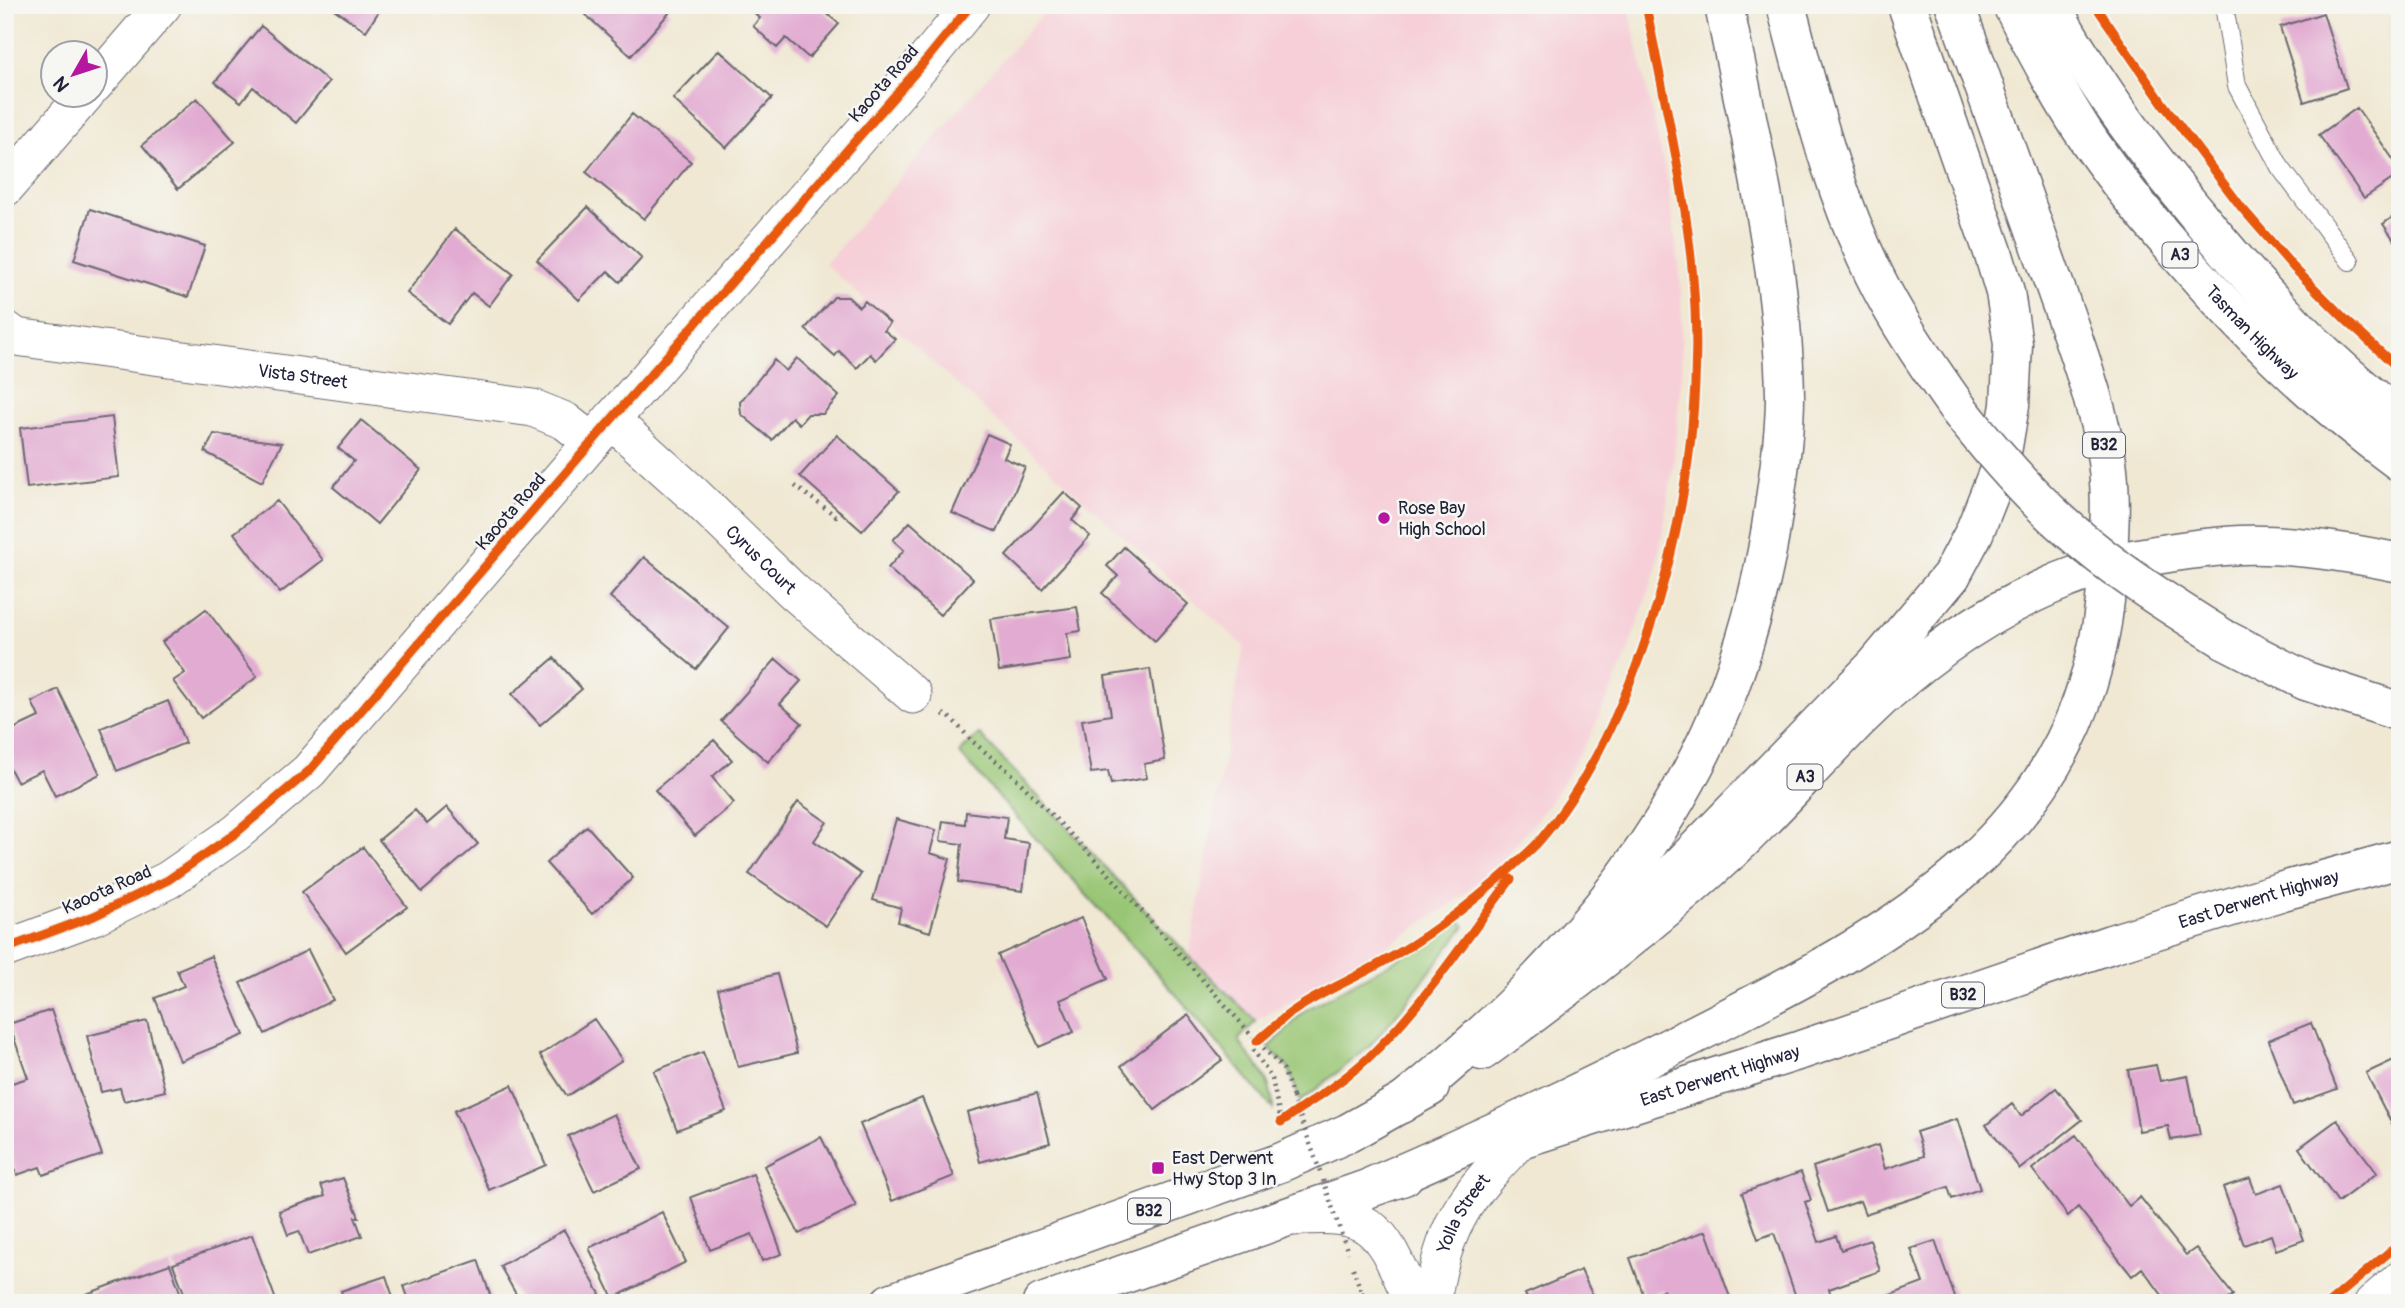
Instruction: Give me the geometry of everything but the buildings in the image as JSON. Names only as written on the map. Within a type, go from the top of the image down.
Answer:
[{"type":"main road","points":[[1401,1104],[1457,1060],[1525,994],[1566,950],[1642,851],[1702,749],[1729,687],[1753,615],[1770,537],[1782,448],[1784,396],[1780,328],[1769,241],[1724,5]]},
{"type":"main road","points":[[1786,5],[1817,120],[1860,242],[1888,301],[1918,352],[1959,410],[2020,483],[2068,529],[2122,572],[2224,639],[2305,681],[2400,712]]},
{"type":"main road","name":"A3","points":[[1541,1008],[1876,665],[1925,609],[1951,576],[1974,533],[1999,470],[2010,405],[2012,344],[2005,292],[1907,5]]},
{"type":"main road","name":"B32","points":[[1373,1186],[1469,1145],[1625,1071],[1846,956],[1940,891],[1981,854],[2013,820],[2061,748],[2096,659],[2105,608],[2111,504],[2105,450],[2075,341],[1955,5]]},
{"type":"main road","name":"Tasman Highway","points":[[2012,5],[2082,131],[2158,230],[2238,321],[2301,383],[2400,462]]},
{"type":"main road","name":"Tasman Highway","points":[[2052,5],[2108,98],[2219,242],[2318,348],[2400,418]]},
{"type":"main road","points":[[2128,560],[2189,549],[2242,545],[2298,547],[2400,563]]},
{"type":"main road","name":"A3","points":[[1541,1008],[1690,888],[1782,801],[1860,718],[1922,664],[1980,621],[2019,599],[2085,572]]},
{"type":"main road","name":"East Derwent Highway","points":[[1042,1303],[1373,1186],[1801,1050],[2111,944],[2283,891],[2400,859]]},
{"type":"main road","name":"B32","points":[[890,1303],[1282,1162],[1348,1133],[1461,1067],[1541,1008]]},
{"type":"street","points":[[108,69],[163,5]]},
{"type":"street","name":"Kaoota Road","points":[[5,948],[94,916],[168,880],[236,834],[309,771],[971,5]]},
{"type":"street","points":[[5,188],[74,108]]},
{"type":"street","name":"Vista Street","points":[[5,329],[16,337],[533,408],[565,421],[602,431]]},
{"type":"street","name":"Cyrus Court","points":[[602,431],[693,495],[793,591],[912,695]]},
{"type":"street","name":"Yolla Street","points":[[1432,1303],[1443,1244],[1457,1215],[1471,1193],[1521,1139]]},
{"type":"street","points":[[1282,1218],[1338,1216],[1357,1219],[1381,1237],[1414,1303]]},
{"type":"street","points":[[2373,1303],[2400,1280]]},
{"type":"lane","points":[[2224,5],[2236,86],[2280,167],[2350,261]]},
{"type":"path","points":[[795,486],[836,516],[843,507]]},
{"type":"path","points":[[912,695],[952,719],[972,741],[1012,774],[1107,872],[1285,1073],[1348,1253]]},
{"type":"path","points":[[1267,1033],[1257,1041],[1253,1049],[1272,1079],[1281,1122],[1310,1102]]},
{"type":"path","points":[[1355,1274],[1361,1291]]},
{"type":"shaded area","name":"Rose Bay High School","points":[[1044,5],[1628,5],[1668,184],[1681,281],[1682,371],[1673,466],[1656,571],[1624,662],[1590,736],[1550,803],[1507,855],[1456,901],[1392,943],[1256,1021],[1189,956],[1244,646],[825,264],[1047,9]]},
{"type":"green space","points":[[979,734],[1189,956],[1256,1021],[1239,1039],[1266,1079],[1273,1109],[1188,1008],[959,753]]},
{"type":"green space","points":[[1459,920],[1465,926],[1369,1047],[1300,1102],[1289,1069],[1269,1048],[1304,1011],[1422,945]]},
{"type":"cycle path","points":[[5,949],[94,916],[168,880],[236,833],[309,771],[971,5]]},
{"type":"cycle path","points":[[1257,1041],[1296,1009],[1399,953],[1448,920],[1534,847],[1566,807],[1598,753],[1642,651],[1670,555],[1681,506],[1689,457],[1696,358],[1695,308],[1688,232],[1646,5]]},
{"type":"cycle path","points":[[2095,5],[2164,105],[2242,208],[2294,268],[2400,370]]},
{"type":"cycle path","points":[[1281,1122],[1347,1076],[1387,1039],[1442,972],[1511,879]]},
{"type":"cycle path","points":[[2329,1303],[2400,1243]]},
{"type":"place","name":"Rose Bay High School","points":[[1384,518]]},
{"type":"place","name":"East Derwent Hwy Stop 3 In","points":[[1158,1168]]}]
